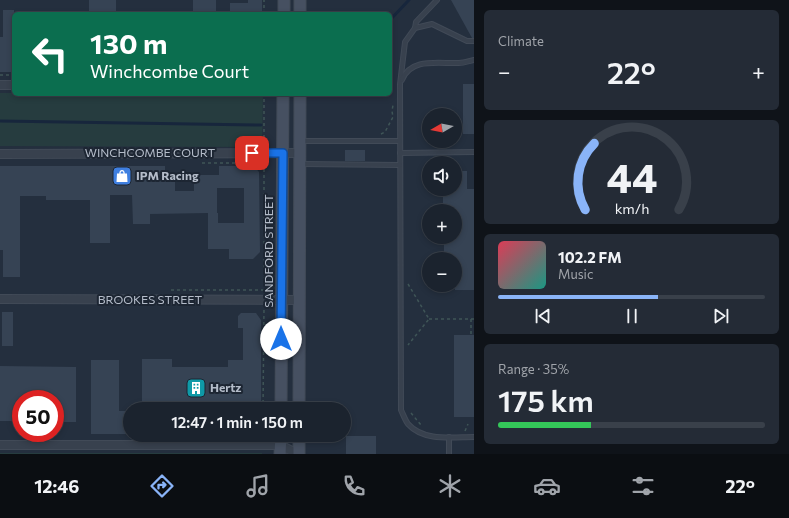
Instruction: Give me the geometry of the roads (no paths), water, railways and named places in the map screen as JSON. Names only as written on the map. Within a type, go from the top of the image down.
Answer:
[{"type":"main road","points":[[284,0],[284,12]]},
{"type":"main road","points":[[300,0],[300,12]]},
{"type":"main road","name":"SANDFORD STREET","points":[[281,402],[283,96]]},
{"type":"main road","points":[[299,402],[300,96]]},
{"type":"main road","points":[[298,454],[299,442]]},
{"type":"street","points":[[0,84],[12,84]]},
{"type":"street","name":"WINCHCOMBE COURT","points":[[0,154],[300,153]]},
{"type":"street","name":"BROOKES STREET","points":[[0,299],[299,300]]},
{"type":"street","points":[[0,445],[280,445],[298,454]]},
{"type":"lane","points":[[437,0],[416,22],[415,28],[405,42],[400,84],[401,410],[408,424],[427,436],[474,437]]},
{"type":"lane","points":[[415,28],[432,24],[467,41],[474,41]]},
{"type":"lane","points":[[400,84],[406,73],[417,65],[426,63],[460,63],[474,60]]},
{"type":"lane","points":[[300,141],[400,140]]},
{"type":"lane","points":[[400,152],[474,152]]},
{"type":"lane","points":[[300,164],[400,165]]},
{"type":"lane","points":[[449,437],[449,454]]},
{"type":"waterway","points":[[392,18],[409,0]]},
{"type":"waterway","points":[[0,121],[261,125]]},
{"type":"place","name":"IPM Racing","points":[[122,176]]},
{"type":"place","name":"Hertz","points":[[196,388]]}]
